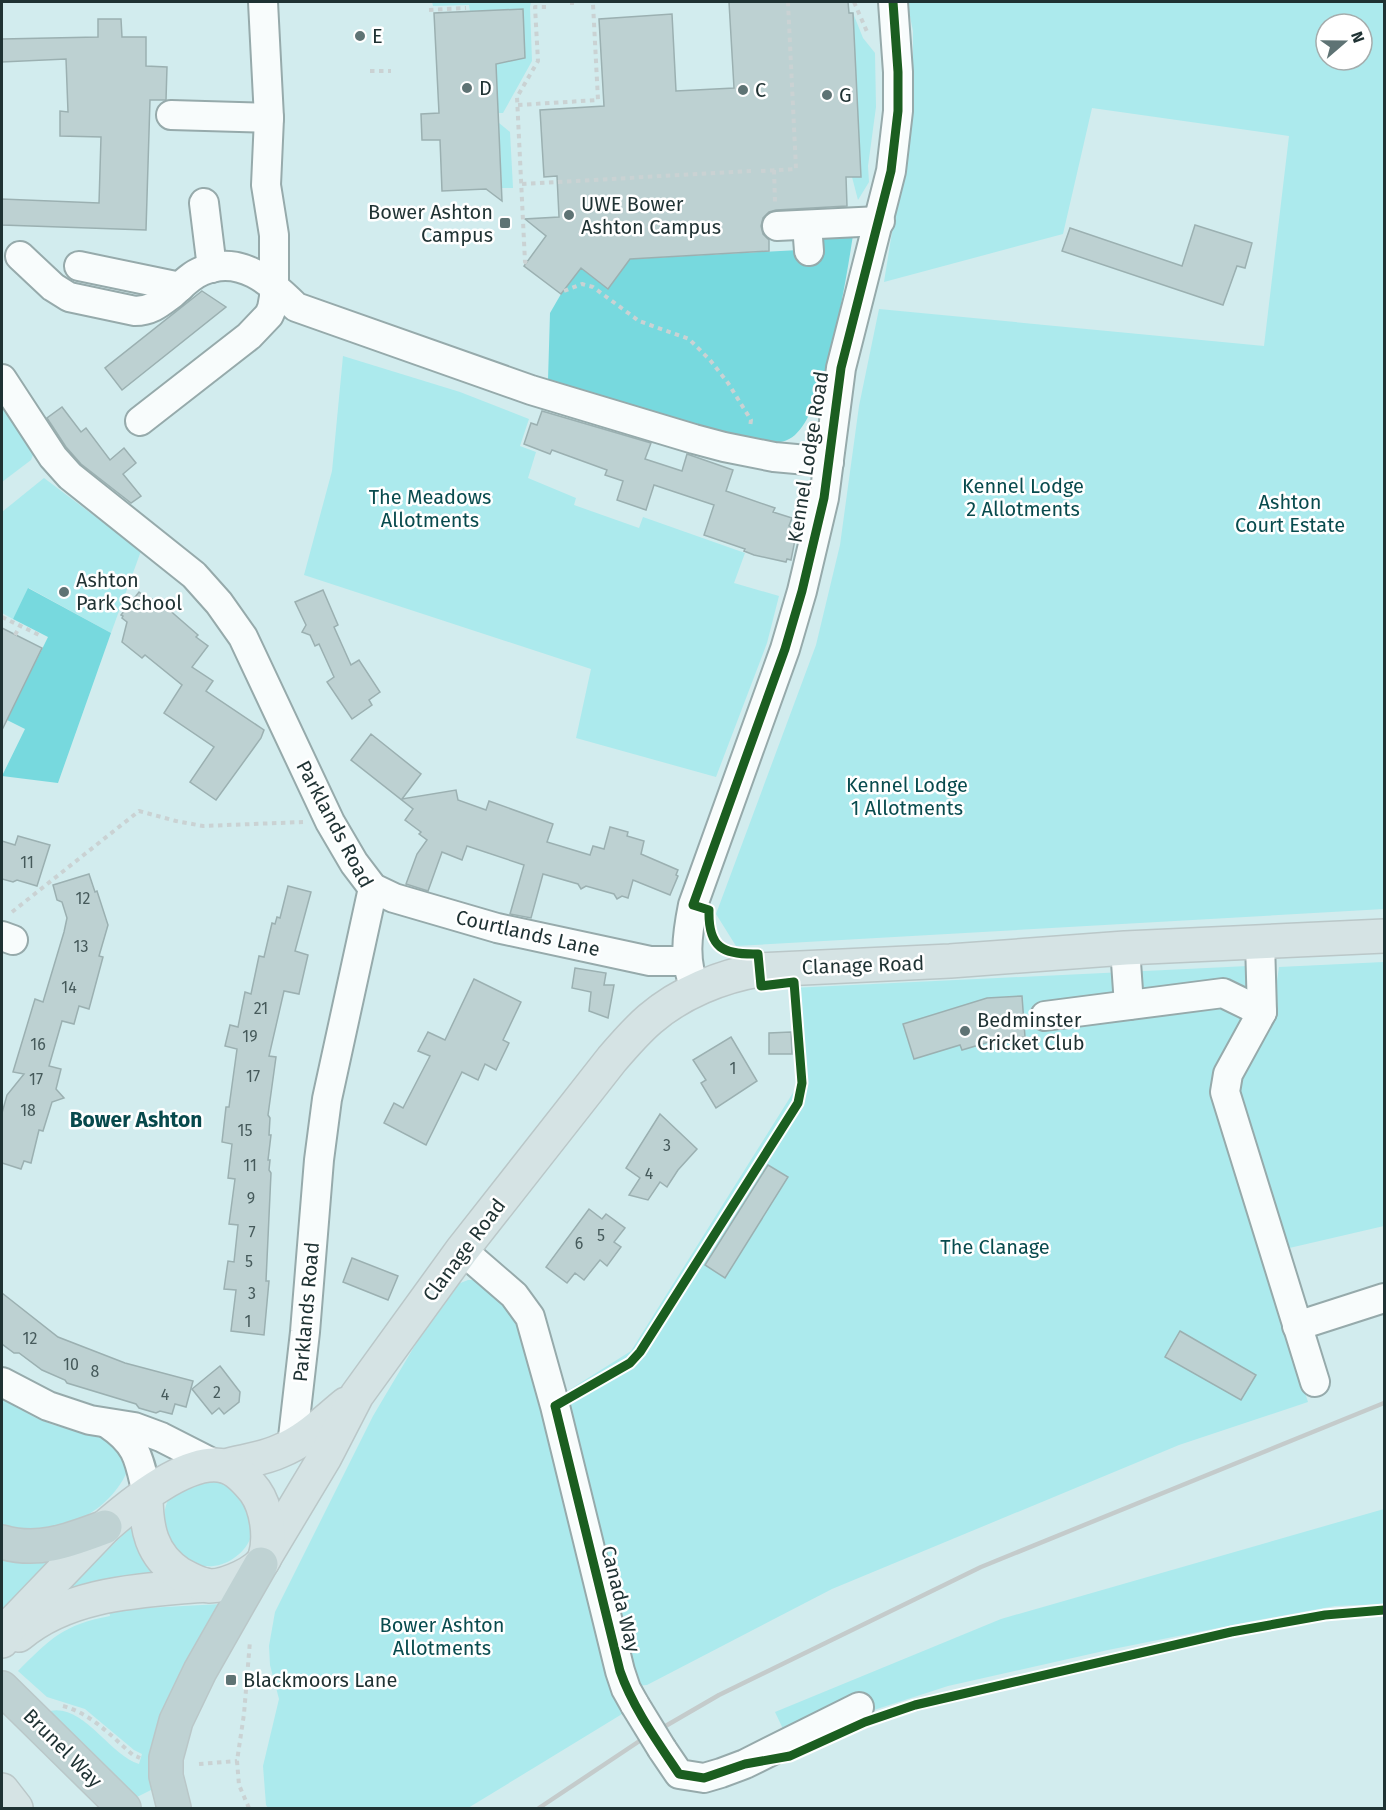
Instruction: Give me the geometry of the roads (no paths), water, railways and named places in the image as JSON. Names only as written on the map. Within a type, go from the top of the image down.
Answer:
[{"type":"highway","points":[[2,1542],[19,1546],[41,1547],[59,1544],[105,1527]]},
{"type":"highway","points":[[174,1809],[166,1776],[166,1758],[176,1721],[200,1671],[263,1560]]},
{"type":"highway","name":"Brunel Way","points":[[2,1688],[15,1722],[92,1809]]},
{"type":"highway","name":"Brunel Way","points":[[15,1722],[124,1809]]},
{"type":"main road","name":"Clanage Road","points":[[263,1560],[325,1457],[357,1395],[462,1250],[612,1059],[634,1033],[692,976],[1125,948],[1384,936]]},
{"type":"main road","name":"Clanage Road","points":[[221,1465],[264,1456],[292,1446],[357,1395]]},
{"type":"main road","points":[[2,1641],[10,1626],[105,1527],[146,1495],[179,1474],[195,1468],[221,1465],[238,1473],[258,1496],[267,1523],[263,1560],[251,1571],[228,1583],[213,1586],[119,1593],[69,1606],[41,1618],[2,1650]]},
{"type":"main road","points":[[146,1495],[146,1514],[159,1555],[186,1578],[205,1585]]},
{"type":"main road","points":[[2,1790],[16,1809]]},
{"type":"street","points":[[140,421],[258,327],[272,308],[274,235],[266,185],[269,118],[263,2]]},
{"type":"street","name":"Kennel Lodge Road","points":[[692,976],[687,940],[693,905],[794,619],[824,498],[841,368],[891,171],[898,111],[893,2]]},
{"type":"street","points":[[171,115],[269,118]]},
{"type":"street","points":[[20,256],[52,287],[69,297],[135,310],[153,308],[200,272],[212,268],[204,203]]},
{"type":"street","points":[[777,226],[808,238],[880,221]]},
{"type":"street","points":[[79,266],[180,287]]},
{"type":"street","name":"Kennel Lodge Road","points":[[212,268],[233,267],[253,271],[273,284],[296,307],[531,390],[724,447],[774,457],[829,462]]},
{"type":"street","name":"Parklands Road","points":[[2,379],[53,457],[70,476],[194,575],[219,603],[243,637],[330,822],[354,863],[373,888],[327,1099],[319,1160],[305,1332],[292,1446]]},
{"type":"street","name":"Courtlands Lane","points":[[373,888],[394,898],[497,928],[650,961],[692,976]]},
{"type":"street","points":[[1260,942],[1263,1012],[1228,1074],[1226,1092],[1315,1382]]},
{"type":"street","points":[[1125,948],[1129,1005]]},
{"type":"street","points":[[1045,1016],[1222,993],[1263,1012]]},
{"type":"street","name":"Canada Way","points":[[462,1250],[514,1294],[530,1317],[555,1406],[620,1671],[635,1705],[679,1774],[704,1778],[745,1764],[858,1707]]},
{"type":"street","points":[[1297,1326],[1384,1298]]},
{"type":"street","points":[[2,1382],[48,1406],[69,1414],[108,1424],[134,1427],[221,1465]]},
{"type":"street","points":[[108,1424],[133,1446],[146,1495]]},
{"type":"railway","points":[[539,1808],[638,1742],[719,1695],[981,1567],[1384,1403]]},
{"type":"place","name":"E","points":[[360,36]]},
{"type":"place","name":"D","points":[[467,88]]},
{"type":"place","name":"C","points":[[743,90]]},
{"type":"place","name":"G","points":[[827,95]]},
{"type":"place","name":"UWE Bower Ashton Campus","points":[[569,215]]},
{"type":"place","name":"Bower Ashton Campus","points":[[505,223]]},
{"type":"place","name":"Ashton Park School","points":[[64,592]]},
{"type":"place","name":"Bedminster Cricket Club","points":[[965,1031]]},
{"type":"place","name":"Blackmoors Lane","points":[[231,1680]]},
{"type":"district","name":"Bower Ashton","points":[[136,1120]]},
{"type":"park label","name":"Kennel Lodge 2 Allotments","points":[[1023,498]]},
{"type":"park label","name":"The Meadows Allotments","points":[[430,508]]},
{"type":"park label","name":"Ashton Court Estate","points":[[1290,514]]},
{"type":"park label","name":"Kennel Lodge 1 Allotments","points":[[907,796]]},
{"type":"park label","name":"The Clanage","points":[[995,1247]]},
{"type":"park label","name":"Bower Ashton Allotments","points":[[442,1636]]}]
